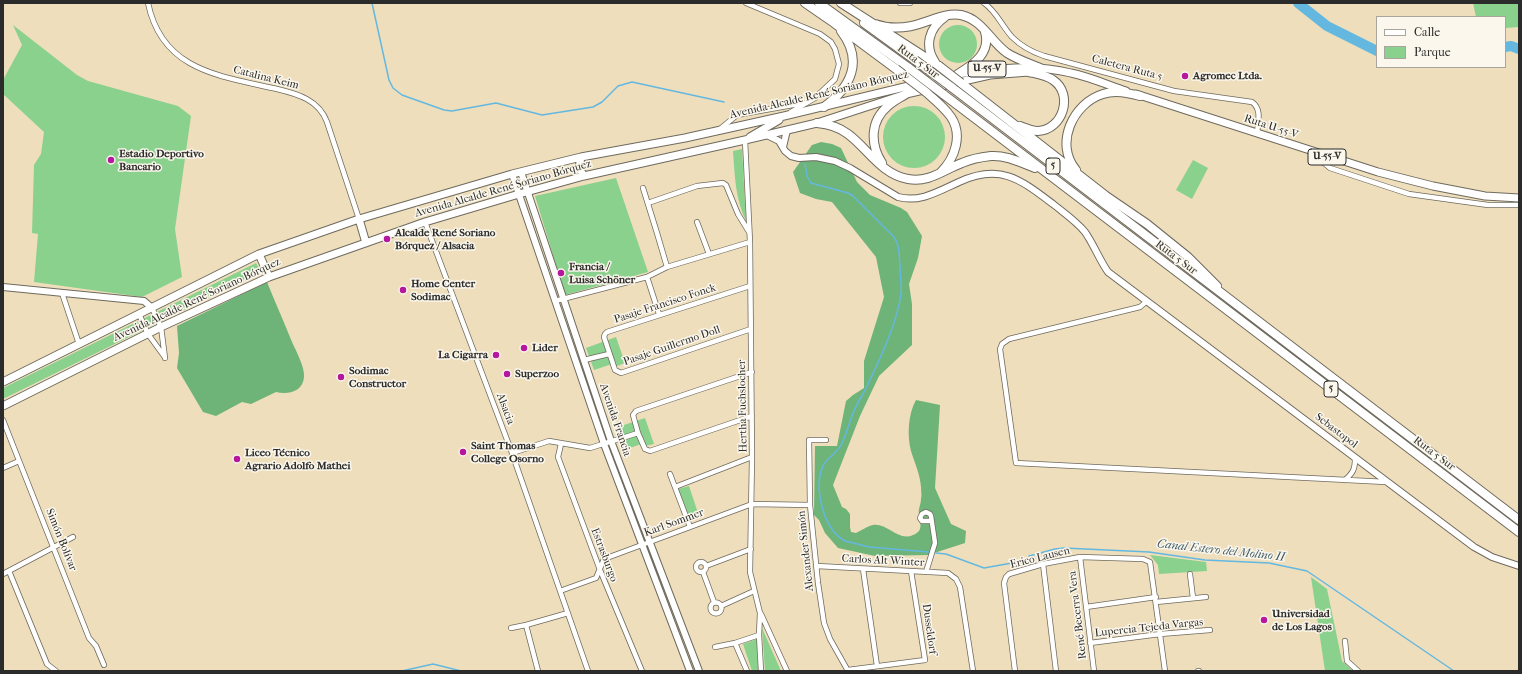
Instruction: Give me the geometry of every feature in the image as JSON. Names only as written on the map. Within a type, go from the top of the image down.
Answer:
[{"type":"highway","points":[[805,3],[926,92],[949,114],[957,133],[955,147],[950,159],[942,170],[934,177]]},
{"type":"highway","name":"Ruta 5 Sur","points":[[820,3],[909,68],[1519,532]]},
{"type":"highway","name":"Ruta 5 Sur","points":[[838,3],[950,86],[1519,520]]},
{"type":"highway","points":[[841,3],[934,63],[1083,179],[1147,224],[1188,257],[1247,314]]},
{"type":"highway","points":[[875,24],[887,27],[902,28],[918,25],[951,14],[966,17],[983,27],[992,40],[1007,53],[1043,69]]},
{"type":"highway","points":[[934,63],[929,49],[930,37],[937,24],[951,14]]},
{"type":"highway","points":[[824,107],[834,99],[845,86],[852,74],[853,56],[849,44],[834,23]]},
{"type":"highway","points":[[958,74],[975,63],[983,53],[986,40],[983,27]]},
{"type":"highway","points":[[1011,122],[1031,130],[1043,130],[1055,124],[1062,113],[1065,102],[1064,96],[1058,84],[1047,76],[1030,72]]},
{"type":"highway","points":[[1083,179],[1070,161],[1067,148],[1069,128],[1078,111],[1087,102],[1105,93],[1124,93],[1140,96]]},
{"type":"highway","points":[[889,171],[882,164],[875,149],[873,142],[874,130],[877,118],[884,109],[906,94]]},
{"type":"highway","points":[[817,123],[834,127],[848,134],[876,161],[889,171],[897,176],[910,180],[921,180],[934,177],[962,163],[992,156],[1008,158],[1042,170]]},
{"type":"main road","name":"Avenida Alcalde René Soriano Bórquez","points":[[3,382],[259,254],[359,219],[512,174],[580,157],[784,116],[958,74],[989,69],[1043,69]]},
{"type":"main road","name":"Avenida Alcalde René Soriano Bórquez","points":[[3,406],[161,327],[269,277],[425,222],[584,176],[817,123],[906,94],[990,75],[1030,72],[1043,69]]},
{"type":"main road","name":"Ruta U-55-V","points":[[1043,69],[1071,73],[1378,172],[1433,186],[1485,196],[1519,198]]},
{"type":"main road","points":[[745,140],[784,116]]},
{"type":"main road","points":[[580,157],[579,168],[584,176]]},
{"type":"main road","points":[[359,219],[366,243]]},
{"type":"main road","points":[[259,254],[269,277]]},
{"type":"street","name":"Catalina Keim","points":[[148,3],[150,14],[160,37],[178,57],[207,72],[298,94],[315,104],[321,110],[327,122],[359,219]]},
{"type":"street","points":[[746,3],[820,34],[833,46],[837,54],[839,64],[835,79],[822,92],[784,116]]},
{"type":"street","points":[[900,3],[910,3]]},
{"type":"street","name":"Caletera Ruta 5","points":[[984,3],[990,8],[1015,40],[1028,49],[1044,56],[1174,91],[1252,102],[1256,105],[1258,110],[1257,133]]},
{"type":"street","points":[[718,130],[737,115],[808,102]]},
{"type":"street","points":[[783,147],[787,130]]},
{"type":"street","points":[[767,135],[780,141],[787,154],[795,158],[816,157],[842,164],[898,197],[908,199],[926,196],[977,174],[999,174],[1014,178],[1027,185],[1077,223],[1090,239],[1098,257],[1108,272],[1147,301],[1140,307],[1009,339],[1002,344],[1000,349],[1016,464],[1386,482]]},
{"type":"street","name":"Hertha Fuchslocher","points":[[745,140],[750,234],[752,372],[752,504],[750,572],[760,613],[759,635],[761,671]]},
{"type":"street","points":[[1320,154],[1324,163],[1330,168],[1409,194],[1488,204],[1519,205]]},
{"type":"street","name":"Avenida Francia","points":[[521,172],[611,441],[699,671]]},
{"type":"street","name":"Avenida Francia","points":[[512,174],[604,444],[690,671]]},
{"type":"street","points":[[648,203],[697,186],[723,183],[726,185],[738,214],[750,234]]},
{"type":"street","points":[[643,188],[667,267]]},
{"type":"street","name":"Alsacia","points":[[425,222],[512,453],[588,671]]},
{"type":"street","points":[[697,222],[709,254]]},
{"type":"street","points":[[556,301],[647,277],[667,267],[750,242]]},
{"type":"street","points":[[647,277],[659,314]]},
{"type":"street","name":"Pasaje Francisco Fonck","points":[[609,354],[604,337],[606,333],[659,314],[750,286]]},
{"type":"street","points":[[3,287],[144,301],[152,308],[161,327],[165,358],[148,334],[139,314]]},
{"type":"street","points":[[62,293],[79,344]]},
{"type":"street","name":"Sebastopol","points":[[1147,301],[1355,459],[1480,551],[1499,560],[1519,566]]},
{"type":"street","name":"Pasaje Guillermo Doll","points":[[609,354],[615,370],[621,372],[751,329]]},
{"type":"street","points":[[574,356],[584,359],[609,354]]},
{"type":"street","points":[[578,366],[584,359]]},
{"type":"street","points":[[752,372],[636,411],[633,415],[644,448],[650,451],[752,416]]},
{"type":"street","name":"Simón Bolívar","points":[[3,420],[89,638],[96,646],[104,665]]},
{"type":"street","points":[[512,453],[546,441],[590,448],[638,433]]},
{"type":"street","name":"Alexander Simón","points":[[826,440],[809,440],[810,505],[824,623],[830,639],[848,671]]},
{"type":"street","name":"Estrasburgo","points":[[561,444],[558,457],[600,570],[642,671]]},
{"type":"street","points":[[675,487],[752,457]]},
{"type":"street","points":[[1345,480],[1355,470],[1355,459]]},
{"type":"street","points":[[3,468],[19,461]]},
{"type":"street","points":[[670,474],[690,527]]},
{"type":"street","name":"Karl Sommer","points":[[560,591],[596,578],[604,559],[752,504],[810,505]]},
{"type":"street","points":[[926,572],[935,544],[930,520]]},
{"type":"street","points":[[3,574],[73,538]]},
{"type":"street","points":[[706,566],[751,549]]},
{"type":"street","name":"Erico Lausen","points":[[1015,671],[1005,579],[1009,574],[1043,564],[1080,557],[1143,559],[1149,561],[1152,566],[1156,600]]},
{"type":"street","name":"René Becerra Vera","points":[[1080,557],[1094,671]]},
{"type":"street","points":[[706,566],[702,562],[697,565],[698,570],[703,572],[714,602],[717,602],[721,606]]},
{"type":"street","points":[[1043,564],[1056,671]]},
{"type":"street","points":[[703,572],[706,570],[706,566]]},
{"type":"street","name":"Carlos Alt Winter","points":[[817,566],[948,573],[956,579],[960,586],[973,671]]},
{"type":"street","points":[[863,569],[876,666]]},
{"type":"street","points":[[9,571],[47,664],[56,671]]},
{"type":"street","name":"Dusseldorf","points":[[848,671],[925,660],[911,572]]},
{"type":"street","points":[[1190,574],[1193,598]]},
{"type":"street","points":[[721,606],[754,591]]},
{"type":"street","points":[[1086,607],[1206,597]]},
{"type":"street","points":[[1156,600],[1164,671]]},
{"type":"street","points":[[714,602],[710,607],[712,612],[720,612],[721,606]]},
{"type":"street","points":[[511,628],[568,613]]},
{"type":"street","points":[[760,613],[787,671]]},
{"type":"street","points":[[526,625],[538,671]]},
{"type":"street","name":"Lupercia Tejeda Vargas","points":[[1090,643],[1160,634],[1210,630]]},
{"type":"street","points":[[715,646],[735,643],[759,635]]},
{"type":"street","points":[[1345,642],[1348,662],[1358,671]]},
{"type":"street","points":[[735,643],[747,671]]},
{"type":"green space","points":[[1473,3],[1519,3],[1519,27],[1506,28],[1506,16],[1476,16]]},
{"type":"green space","name":"Estadio Deportivo Bancario","points":[[13,25],[77,75],[88,81],[178,106],[191,116],[175,229],[182,277],[142,297],[34,282],[38,234],[32,233],[34,165],[41,154],[44,132],[3,94],[3,80],[22,45]]},
{"type":"green space","points":[[954,25],[962,25],[972,30],[976,37],[976,51],[972,58],[962,63],[954,63],[944,58],[942,55],[939,48],[939,40],[944,30],[947,28]]},
{"type":"green space","points":[[908,106],[920,106],[936,115],[943,125],[945,137],[943,149],[936,159],[920,168],[908,168],[897,163],[888,154],[883,143],[883,131],[888,120],[897,111]]},
{"type":"green space","points":[[821,142],[832,144],[841,148],[857,182],[870,195],[907,212],[922,236],[918,258],[909,284],[912,304],[912,345],[879,376],[860,416],[833,485],[842,507],[850,514],[851,532],[856,533],[873,525],[878,525],[903,536],[913,535],[919,531],[919,512],[921,501],[920,478],[910,445],[909,432],[911,412],[916,400],[940,405],[935,488],[951,524],[966,531],[965,543],[928,555],[875,556],[838,548],[825,533],[819,520],[814,515],[815,446],[837,446],[846,401],[864,388],[864,361],[884,297],[876,257],[832,202],[816,199],[800,193],[793,172],[812,145]]},
{"type":"green space","points":[[742,149],[746,221],[738,195],[733,151]]},
{"type":"green space","points":[[1193,160],[1208,168],[1192,199],[1176,190]]},
{"type":"green space","points":[[616,178],[648,272],[565,295],[535,196]]},
{"type":"green space","points":[[256,263],[261,272],[3,399],[3,388]]},
{"type":"green space","points":[[267,282],[302,364],[304,373],[303,382],[298,389],[289,393],[276,392],[251,404],[242,402],[216,416],[203,412],[177,368],[179,353],[177,326]]},
{"type":"green space","points":[[616,337],[625,363],[617,366],[612,364],[594,370],[586,348]]},
{"type":"green space","points":[[645,418],[654,444],[645,446],[641,444],[622,451],[615,428]]},
{"type":"green space","points":[[689,486],[699,516],[690,519],[678,489]]},
{"type":"green space","points":[[1150,555],[1206,562],[1207,571],[1159,574],[1158,565]]},
{"type":"green space","points":[[1311,577],[1327,589],[1342,661],[1353,671],[1325,671]]},
{"type":"green space","points":[[762,628],[781,671],[765,671]]},
{"type":"green space","points":[[757,639],[758,671],[752,671],[743,644]]},
{"type":"waterway","name":"Canal Estero del Molino II","points":[[372,3],[389,80],[393,88],[402,95],[444,110],[452,111],[496,103],[542,115],[593,107],[602,102],[618,86],[632,82],[724,102]]},
{"type":"waterway","points":[[1298,3],[1327,26],[1376,50]]},
{"type":"waterway","points":[[1506,47],[1511,46],[1519,49]]},
{"type":"waterway","name":"Canal Estero del Molino II","points":[[805,164],[807,176],[811,183],[848,193],[853,196],[894,237],[899,251],[901,283],[899,304],[893,327],[884,350],[852,415],[841,445],[827,460],[821,471],[819,489],[823,510],[832,528],[838,536],[845,541],[869,547],[929,552]]},
{"type":"waterway","name":"Canal Estero del Molino II","points":[[1029,556],[1064,548],[1149,552],[1205,560],[1269,563],[1307,571],[1454,671]]},
{"type":"waterway","name":"Canal Estero del Molino II","points":[[936,553],[946,554],[984,568],[1012,563]]},
{"type":"waterway","points":[[402,671],[433,664],[461,671]]},
{"type":"place","name":"Agromec Ltda.","points":[[1185,76]]},
{"type":"place","name":"Estadio Deportivo Bancario","points":[[111,160]]},
{"type":"place","name":"Alcalde René Soriano Bórquez / Alsacia","points":[[387,239]]},
{"type":"place","name":"Francia / Luisa Schöner","points":[[561,273]]},
{"type":"place","name":"Home Center Sodimac","points":[[403,290]]},
{"type":"place","name":"Lider","points":[[524,348]]},
{"type":"place","name":"La Cigarra","points":[[496,355]]},
{"type":"place","name":"Superzoo","points":[[507,374]]},
{"type":"place","name":"Sodimac Constructor","points":[[341,377]]},
{"type":"place","name":"Saint Thomas College Osorno","points":[[463,452]]},
{"type":"place","name":"Liceo Técnico Agrario Adolfo Mathei","points":[[237,459]]},
{"type":"place","name":"Universidad de Los Lagos","points":[[1264,620]]}]
